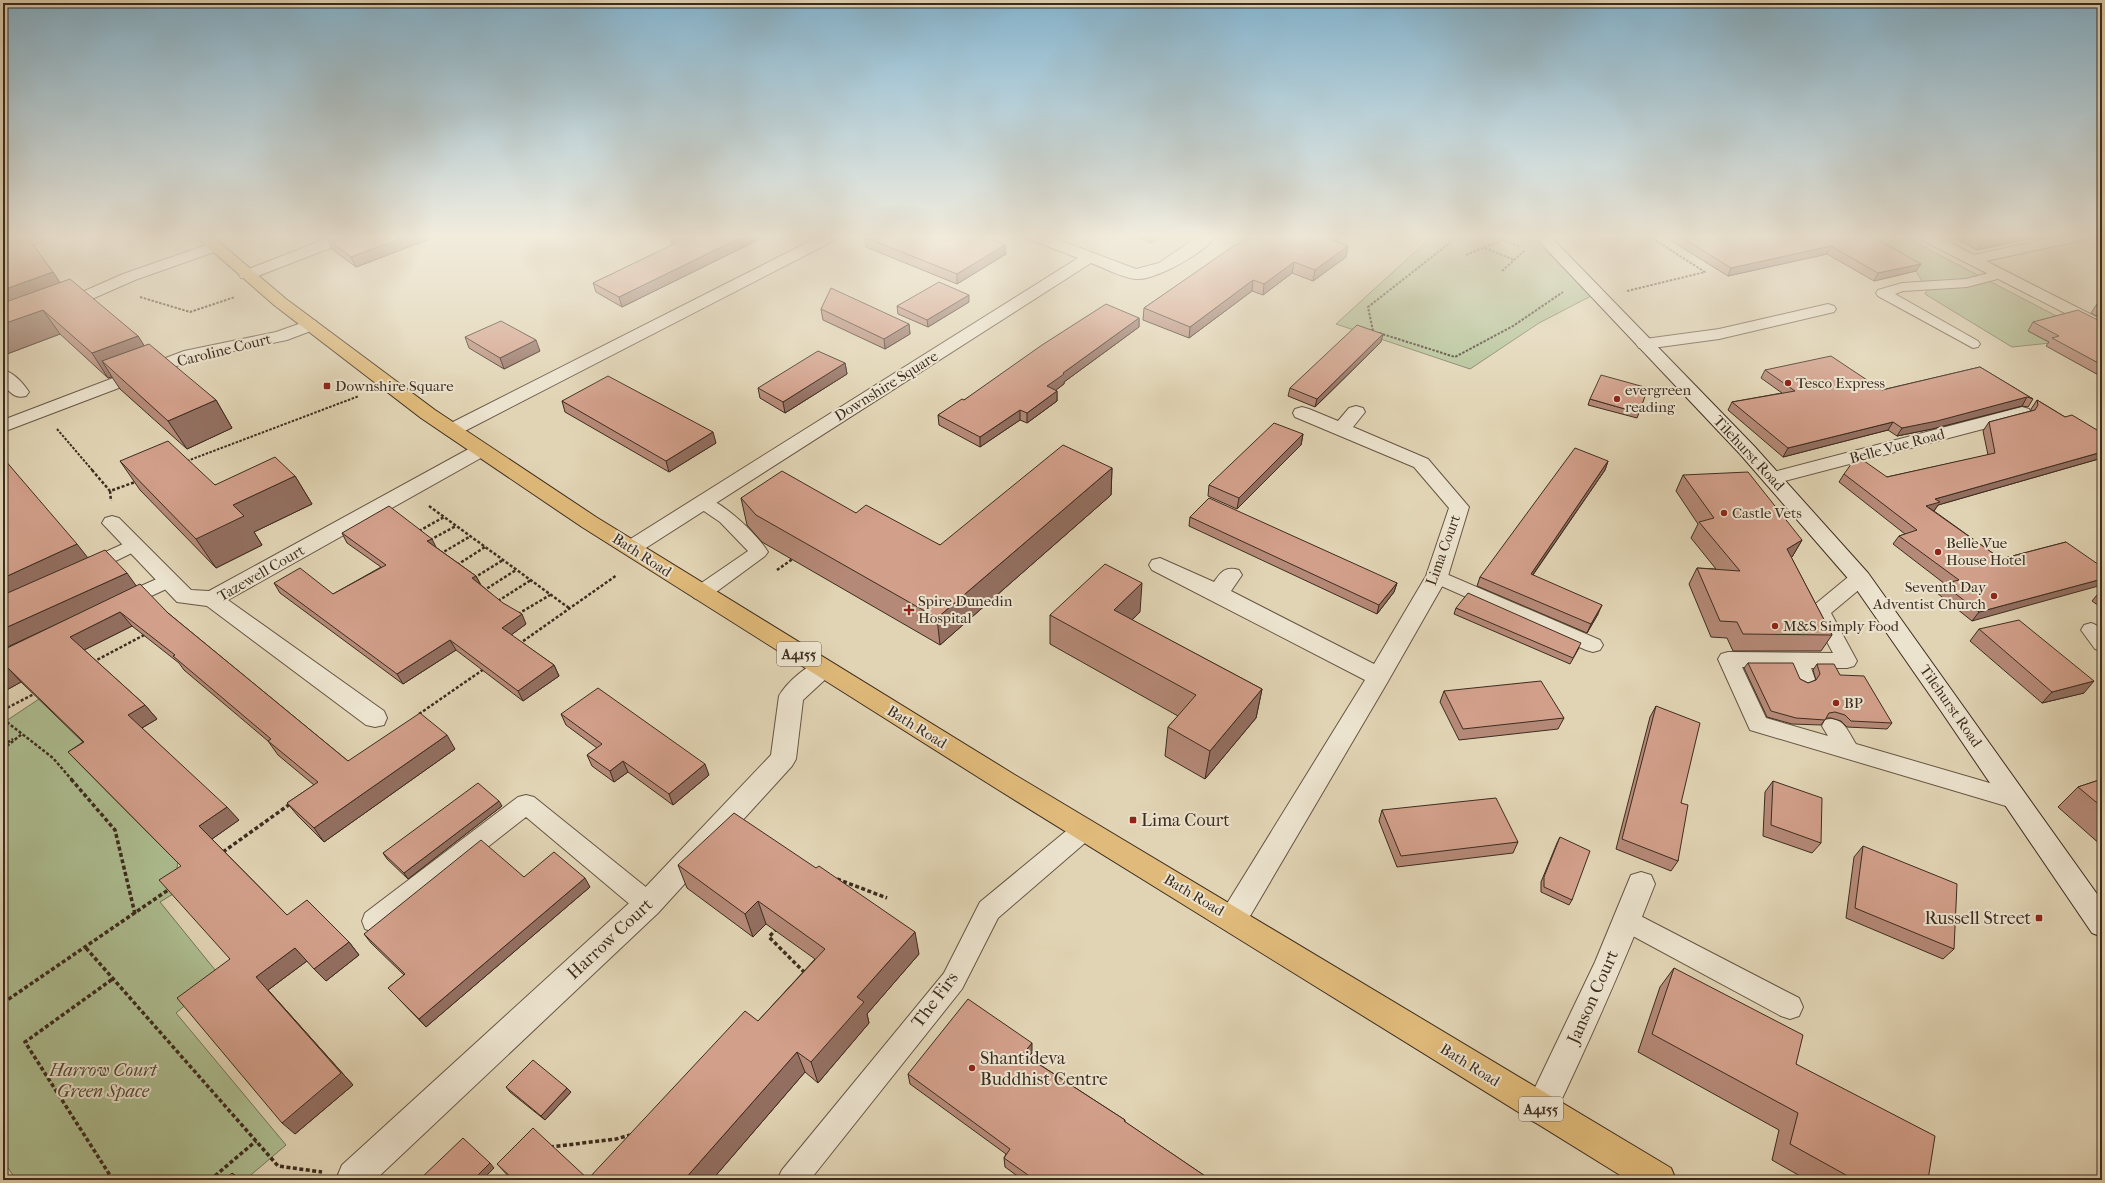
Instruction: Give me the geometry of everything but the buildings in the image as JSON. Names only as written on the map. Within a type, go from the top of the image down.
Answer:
[{"type":"main road","name":"Bath Road","points":[[267,290],[310,325],[452,430],[701,593],[822,669],[1659,1180]]},
{"type":"street","points":[[46,312],[98,290]]},
{"type":"street","points":[[452,430],[726,290]]},
{"type":"street","name":"Downshire Square","points":[[631,548],[1039,290]]},
{"type":"street","name":"Tilehurst Road","points":[[1594,290],[1773,478],[1860,578],[2102,924]]},
{"type":"street","points":[[2031,290],[2102,328]]},
{"type":"street","points":[[1645,344],[1719,334],[1828,309]]},
{"type":"street","name":"Caroline Court","points":[[3,426],[190,355],[281,336],[310,325]]},
{"type":"street","points":[[3,375],[20,392]]},
{"type":"street","points":[[1341,429],[1356,412]]},
{"type":"street","name":"Lima Court","points":[[1233,919],[1379,677],[1437,576],[1459,507],[1422,463],[1302,413]]},
{"type":"street","name":"Belle Vue Road","points":[[1773,478],[2022,413]]},
{"type":"street","name":"Tazewell Court","points":[[375,718],[212,599],[481,450]]},
{"type":"street","points":[[112,523],[185,597],[212,599]]},
{"type":"street","points":[[1160,565],[1379,677]]},
{"type":"street","points":[[1217,593],[1231,575]]},
{"type":"street","name":"Harrow Court","points":[[355,1178],[648,904],[783,759],[791,696],[822,669]]},
{"type":"street","name":"Janson Court","points":[[1541,1109],[1563,1066],[1627,920],[1640,884]]},
{"type":"lane","points":[[1892,290],[1883,293],[1973,344]]},
{"type":"lane","points":[[701,593],[759,552],[726,518],[704,503]]},
{"type":"lane","points":[[72,575],[134,545]]},
{"type":"lane","points":[[1437,576],[1593,645]]},
{"type":"lane","points":[[1860,578],[1820,611],[1847,661],[1728,659],[1758,724],[2016,800]]},
{"type":"lane","points":[[104,611],[168,580]]},
{"type":"lane","points":[[1797,659],[1805,679]]},
{"type":"lane","points":[[1833,726],[1849,751]]},
{"type":"lane","points":[[374,921],[526,804],[648,904]]},
{"type":"lane","name":"The Firs","points":[[792,1180],[953,981],[989,910],[1085,829]]},
{"type":"lane","points":[[1627,920],[1790,1007]]},
{"type":"path","points":[[117,290],[190,312],[235,297]]},
{"type":"path","points":[[1389,290],[1368,307],[1372,331],[1455,357],[1513,326],[1565,291]]},
{"type":"path","points":[[1602,298],[1633,290]]},
{"type":"path","points":[[180,464],[359,396]]},
{"type":"path","points":[[42,412],[110,491],[138,480]]},
{"type":"path","points":[[408,490],[569,608]]},
{"type":"path","points":[[416,533],[444,517]]},
{"type":"path","points":[[430,541],[456,526]]},
{"type":"path","points":[[438,556],[471,536]]},
{"type":"path","points":[[455,567],[485,547]]},
{"type":"path","points":[[770,575],[796,556]]},
{"type":"path","points":[[472,579],[502,560]]},
{"type":"path","points":[[481,593],[516,570]]},
{"type":"path","points":[[517,645],[617,575]]},
{"type":"path","points":[[495,603],[531,580]]},
{"type":"path","points":[[514,617],[550,595]]},
{"type":"path","points":[[86,666],[149,632]]},
{"type":"path","points":[[414,718],[485,668]]},
{"type":"path","points":[[3,710],[38,692]]},
{"type":"path","points":[[3,719],[53,758],[116,830],[135,914]]},
{"type":"path","points":[[3,745],[22,734]]},
{"type":"path","points":[[3,748],[22,734]]},
{"type":"path","points":[[219,854],[297,800]]},
{"type":"path","points":[[829,876],[887,898]]},
{"type":"path","points":[[3,1003],[86,948],[174,886]]},
{"type":"path","points":[[780,925],[769,936],[809,977]]},
{"type":"path","points":[[86,948],[278,1166],[355,1178]]},
{"type":"path","points":[[112,1180],[25,1042],[114,978]]},
{"type":"path","points":[[548,1147],[616,1139],[638,1133]]},
{"type":"path","points":[[210,1180],[256,1141]]},
{"type":"path","points":[[504,1180],[513,1170]]},
{"type":"green space","points":[[1373,290],[1591,290],[1595,294],[1539,323],[1470,369],[1336,324]]},
{"type":"green space","points":[[1927,290],[2007,290],[2064,320],[2028,331],[2050,343],[2012,347],[1925,294]]},
{"type":"green space","name":"Harrow Court Green Space","points":[[39,699],[97,756],[97,781],[178,862],[173,894],[160,902],[220,976],[176,1013],[286,1145],[245,1180],[16,1180],[3,1160],[3,723]]},
{"type":"place","name":"Tesco Express","points":[[1788,383]]},
{"type":"place","name":"Downshire Square","points":[[327,386]]},
{"type":"place","name":"evergreen reading","points":[[1617,399]]},
{"type":"place","name":"Castle Vets","points":[[1724,513]]},
{"type":"place","name":"Belle Vue House Hotel","points":[[1938,552]]},
{"type":"place","name":"Seventh Day Adventist Church","points":[[1994,596]]},
{"type":"place","name":"Spire Dunedin Hospital","points":[[909,610]]},
{"type":"place","name":"M&S Simply Food","points":[[1775,626]]},
{"type":"place","name":"BP","points":[[1836,703]]},
{"type":"place","name":"Lima Court","points":[[1133,820]]},
{"type":"place","name":"Russell Street","points":[[2039,918]]},
{"type":"place","name":"Shantideva Buddhist Centre","points":[[972,1068]]}]
